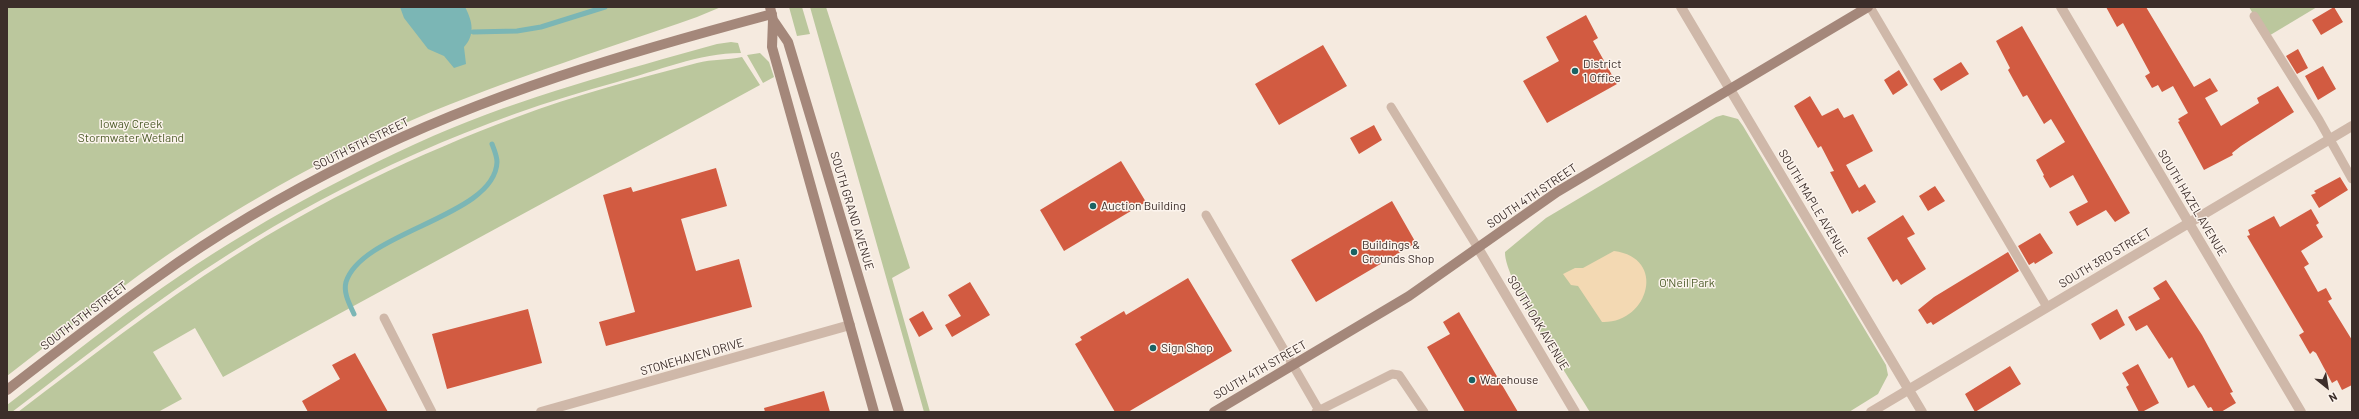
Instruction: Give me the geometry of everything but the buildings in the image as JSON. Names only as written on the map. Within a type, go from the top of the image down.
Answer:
[{"type":"street","name":"SOUTH MAPLE AVENUE","points":[[1681,7],[1922,412]]},
{"type":"street","name":"SOUTH 4TH STREET","points":[[1214,412],[1403,300],[1557,192],[1869,7]]},
{"type":"street","name":"SOUTH HAZEL AVENUE","points":[[2061,7],[2301,412]]},
{"type":"street","points":[[771,14],[772,46],[874,412]]},
{"type":"street","name":"SOUTH 5TH STREET","points":[[7,390],[157,277],[223,234],[356,159],[453,115],[555,77],[685,37],[771,14]]},
{"type":"street","name":"SOUTH GRAND AVENUE","points":[[771,14],[788,42],[899,412]]},
{"type":"street","name":"SOUTH 3RD STREET","points":[[1871,412],[2352,126]]},
{"type":"street","name":"SOUTH OAK AVENUE","points":[[1478,248],[1575,412]]},
{"type":"street","name":"STONEHAVEN DRIVE","points":[[541,412],[850,326]]},
{"type":"lane","points":[[1869,7],[2047,307]]},
{"type":"lane","points":[[2254,16],[2352,179]]},
{"type":"lane","points":[[1391,107],[1478,248]]},
{"type":"lane","points":[[1206,215],[1319,411],[1392,374],[1399,375],[1405,381],[1424,412]]},
{"type":"lane","points":[[384,318],[432,412]]},
{"type":"green space","name":"Ioway Creek Stormwater Wetland","points":[[7,7],[721,7],[697,17],[468,97],[360,143],[327,160],[262,195],[169,254],[139,275],[7,376]]},
{"type":"green space","points":[[789,7],[802,7],[810,34],[797,36]]},
{"type":"green space","points":[[810,7],[826,7],[910,268],[892,278],[930,412],[924,412]]},
{"type":"green space","points":[[2249,7],[2317,7],[2267,37]]},
{"type":"green space","points":[[731,42],[738,43],[741,53],[710,56],[678,63],[515,114],[416,153],[321,200],[274,226],[201,272],[119,331],[12,412],[7,412],[7,405],[110,325],[179,276],[249,231],[358,171],[433,136],[538,96],[609,74],[717,44]]},
{"type":"green space","points":[[760,53],[769,62],[774,77],[763,83],[747,55]]},
{"type":"green space","points":[[742,57],[760,85],[223,377],[195,328],[153,352],[182,399],[158,412],[18,412],[176,294],[203,276],[299,217],[370,180],[480,131],[561,102],[697,63]]},
{"type":"green space","name":"O'Neil Park","points":[[1723,115],[1738,119],[1743,126],[1886,365],[1888,375],[1878,394],[1849,412],[1590,412],[1540,332],[1515,285],[1505,252],[1546,218],[1716,117]]},
{"type":"sand","points":[[1614,251],[1631,256],[1641,265],[1646,277],[1646,290],[1640,302],[1631,313],[1618,320],[1602,322],[1578,286],[1571,285],[1563,274],[1575,268],[1583,268]]},
{"type":"water","points":[[400,7],[465,7],[470,18],[472,28],[470,38],[464,47],[466,64],[454,68],[444,56],[428,49],[404,18]]},
{"type":"waterway","points":[[473,32],[517,31],[541,27],[605,7]]},
{"type":"waterway","points":[[354,314],[347,299],[345,286],[357,264],[376,249],[453,211],[475,197],[491,181],[497,162],[492,144]]},
{"type":"place","name":"District 1 Office","points":[[1575,71]]},
{"type":"place","name":"Auction Building","points":[[1093,206]]},
{"type":"place","name":"Buildings & Grounds Shop","points":[[1354,252]]},
{"type":"place","name":"Sign Shop","points":[[1153,348]]},
{"type":"place","name":"Warehouse","points":[[1472,380]]}]
